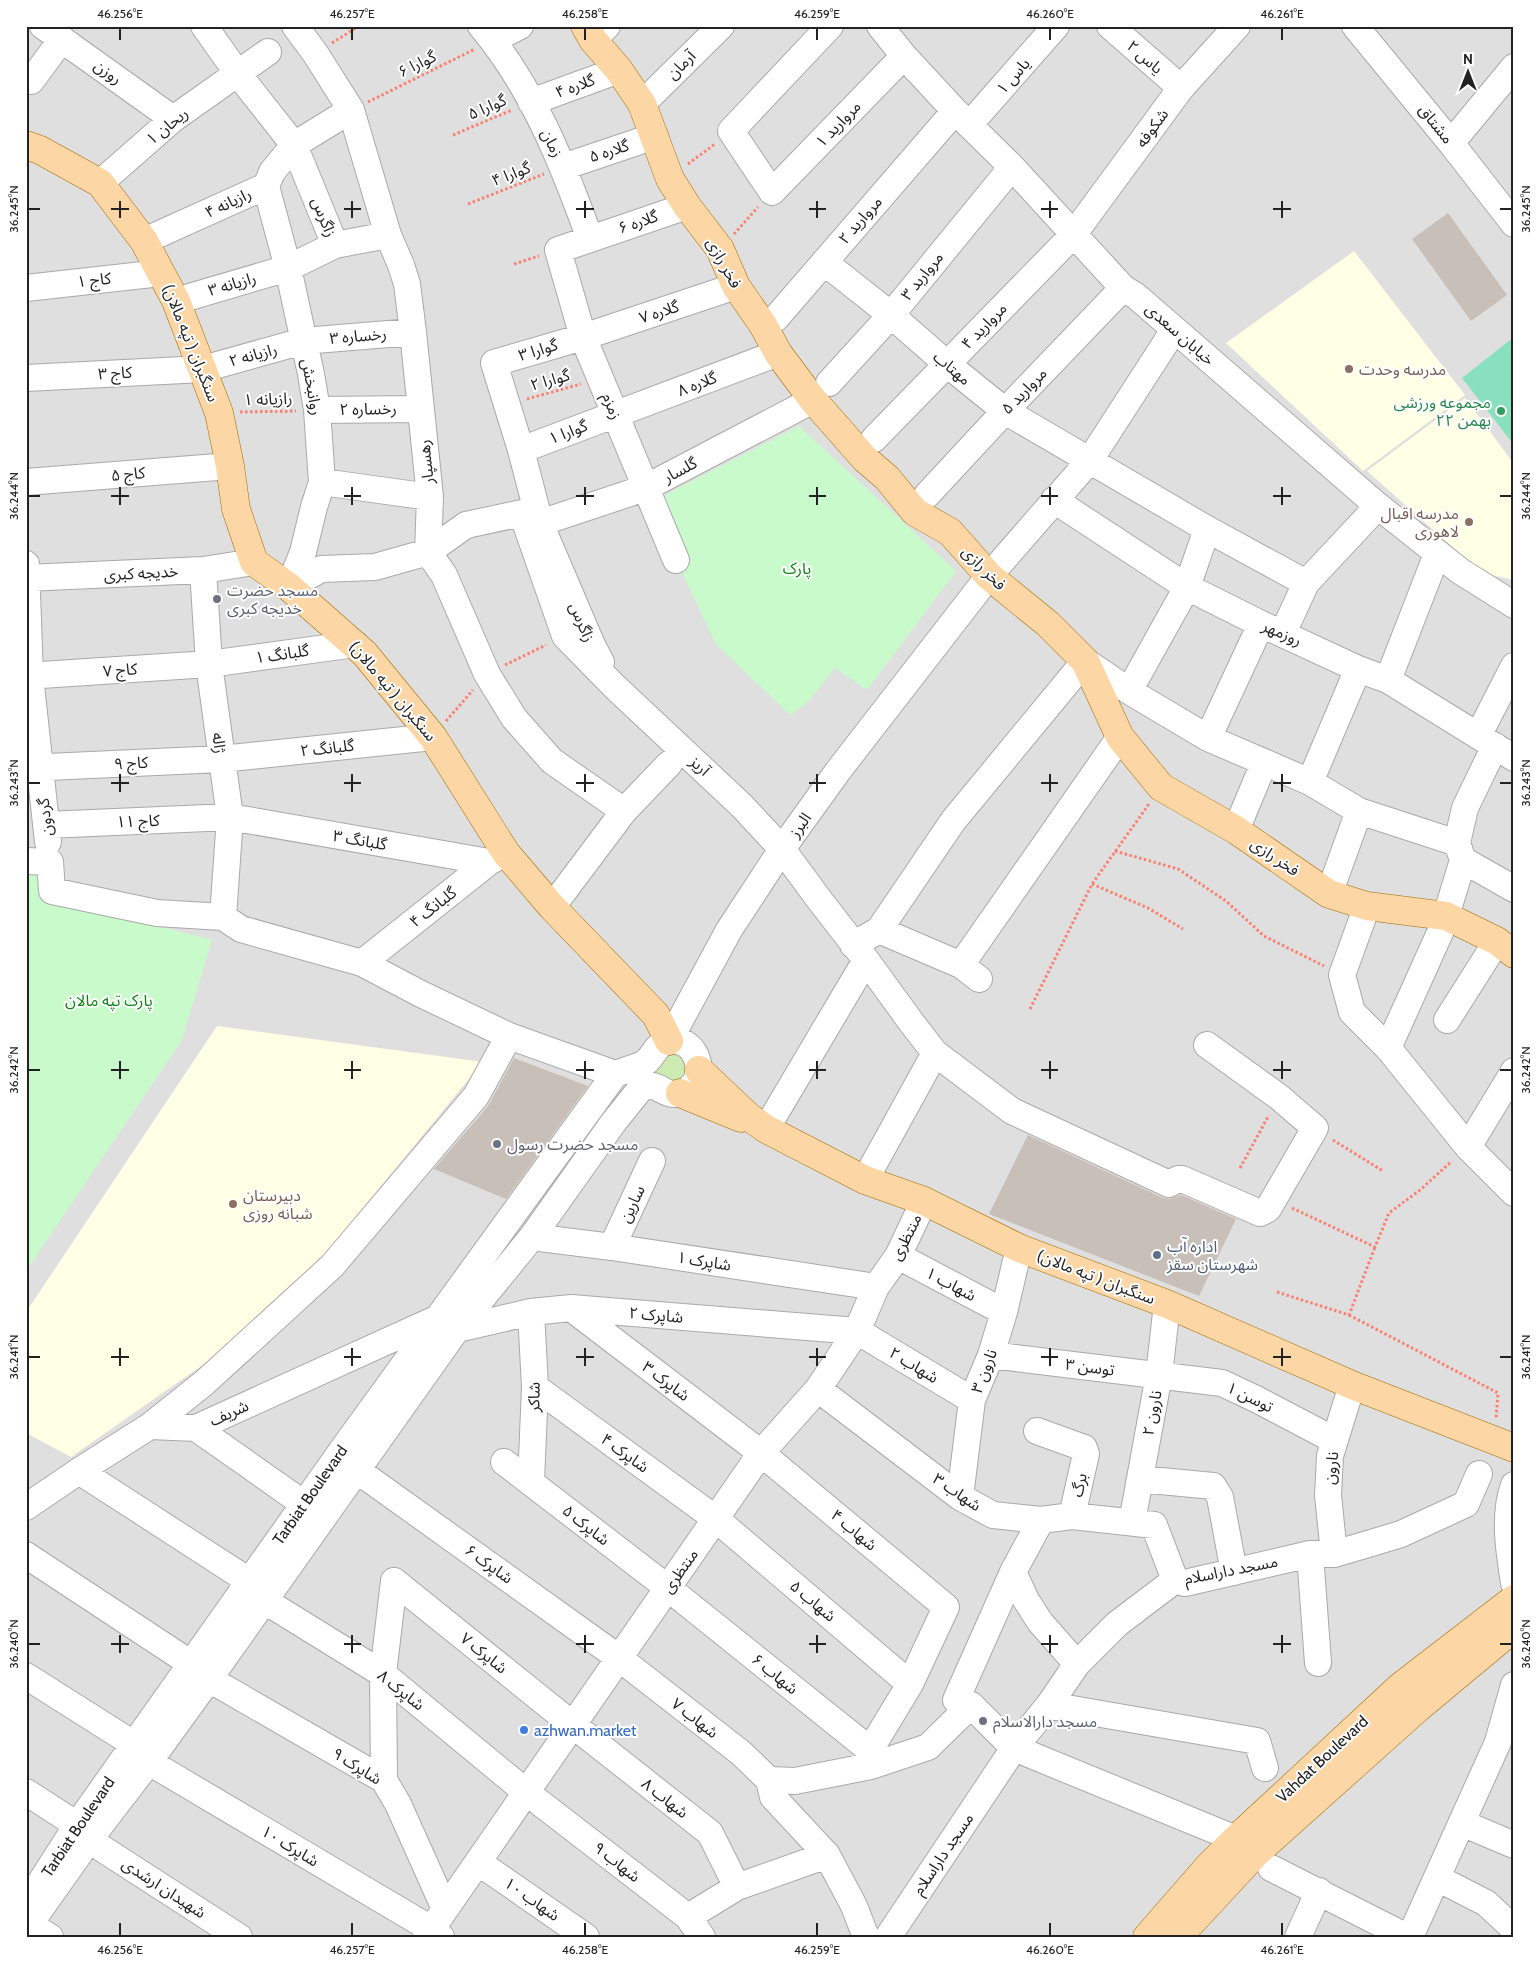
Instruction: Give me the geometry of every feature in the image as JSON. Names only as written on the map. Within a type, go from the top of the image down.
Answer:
[{"type":"main road","name":"فخر رازی","points":[[595,31],[642,104],[670,179],[687,206],[720,250],[736,286],[763,325],[778,353],[821,391],[865,459],[887,478],[915,512],[950,532],[989,576],[1048,624],[1085,662],[1120,737],[1161,787],[1236,830],[1329,894],[1367,906],[1446,917],[1505,947]]},
{"type":"main road","name":"سنگبران ( تپه مالان)","points":[[26,145],[40,150],[100,184],[144,241],[176,301],[219,413],[236,508],[254,562],[289,587],[355,644],[433,737],[497,857],[552,906],[656,1015],[669,1041]]},
{"type":"main road","name":"سنگبران ( تپه مالان)","points":[[699,1070],[766,1130],[865,1180],[924,1201],[1019,1248],[1167,1304],[1352,1385],[1514,1448]]},
{"type":"main road","points":[[680,1093],[766,1130]]},
{"type":"main road","name":"Vahdat Boulevard","points":[[1147,1937],[1208,1867],[1236,1839],[1401,1686],[1514,1599]]},
{"type":"main road","name":"Vahdat Boulevard","points":[[1178,1937],[1256,1853],[1418,1708],[1514,1628]]},
{"type":"street","name":"زاگرس","points":[[204,26],[238,74],[294,145],[335,245],[388,235]]},
{"type":"street","points":[[295,26],[316,53],[351,110],[388,235],[407,284],[413,332]]},
{"type":"street","points":[[487,33],[520,26]]},
{"type":"street","name":"آرمان","points":[[642,104],[721,26]]},
{"type":"street","points":[[772,192],[731,131],[830,26]]},
{"type":"street","name":"خیابان سعدی","points":[[880,26],[904,56],[962,118],[1012,167],[1123,288],[1136,296],[1378,506],[1437,554],[1460,571],[1512,602]]},
{"type":"street","name":"یاس ۱","points":[[962,118],[1056,26]]},
{"type":"street","name":"یاس ۲","points":[[1110,26],[1181,88]]},
{"type":"street","name":"شکوفه","points":[[1073,235],[1181,88],[1237,26]]},
{"type":"street","name":"مشتاق","points":[[1355,26],[1451,143],[1514,224]]},
{"type":"street","points":[[31,81],[52,32]]},
{"type":"street","name":"روزن","points":[[52,32],[172,119]]},
{"type":"street","name":"زمان","points":[[487,33],[516,73],[564,166],[590,239]]},
{"type":"street","name":"ریحان ۱","points":[[100,184],[172,119],[268,52]]},
{"type":"street","name":"مروارید ۱","points":[[772,192],[904,56]]},
{"type":"street","points":[[1451,143],[1514,67]]},
{"type":"street","name":"گلاره ۴","points":[[531,102],[619,70]]},
{"type":"street","name":"رازیانه ۴","points":[[144,241],[266,186],[272,172],[294,145],[351,110]]},
{"type":"street","name":"مروارید ۲","points":[[763,325],[776,318],[824,262],[962,118]]},
{"type":"street","name":"گلاره ۵","points":[[564,166],[655,136]]},
{"type":"street","name":"مرواربد ۳","points":[[821,391],[891,315],[1012,167]]},
{"type":"street","name":"روانبخش","points":[[266,186],[288,268],[317,410],[322,482],[303,552],[289,587]]},
{"type":"street","name":"گلاره ۶","points":[[590,239],[687,206]]},
{"type":"street","name":"مروارید ۴","points":[[874,439],[1073,235]]},
{"type":"street","name":"زمزم","points":[[590,239],[558,250],[582,337],[601,378],[676,560]]},
{"type":"street","name":"رازیانه ۳","points":[[176,301],[288,268],[335,245]]},
{"type":"street","name":"مهتاب","points":[[824,262],[891,315],[1005,411],[1207,529],[1306,583]]},
{"type":"street","name":"کاج ۱","points":[[26,288],[161,273]]},
{"type":"street","name":"گلاره ۷","points":[[582,337],[736,286]]},
{"type":"street","name":"مروارید ۵","points":[[928,495],[1005,411],[1123,288]]},
{"type":"street","name":"البرز","points":[[669,1041],[729,930],[782,849],[838,771],[989,576],[1090,460],[1174,330]]},
{"type":"street","name":"رخساره ۳","points":[[303,341],[413,332]]},
{"type":"street","name":"رهسپار","points":[[413,332],[430,497],[428,552]]},
{"type":"street","name":"گوارا ۳","points":[[494,363],[582,337]]},
{"type":"street","name":"رازیانه ۲","points":[[203,369],[303,341]]},
{"type":"street","name":"گلاره ۸","points":[[615,414],[778,353]]},
{"type":"street","name":"زاگرس","points":[[494,363],[521,450],[531,518],[592,645],[614,686]]},
{"type":"street","name":"کاج ۳","points":[[26,378],[203,369]]},
{"type":"street","name":"گلسار","points":[[289,587],[321,569],[375,566],[428,552],[466,526],[531,518],[645,488],[821,391]]},
{"type":"street","name":"رخساره ۲","points":[[317,410],[420,409]]},
{"type":"street","name":"گوارا ۱","points":[[521,450],[615,414]]},
{"type":"street","name":"کاج ۵","points":[[26,482],[230,466]]},
{"type":"street","points":[[322,482],[430,497]]},
{"type":"street","name":"روزمهر","points":[[1054,500],[1187,587],[1358,669],[1388,680],[1495,747]]},
{"type":"street","points":[[1208,738],[1272,629],[1306,583],[1378,506]]},
{"type":"street","points":[[1129,691],[1187,587],[1207,529]]},
{"type":"street","points":[[428,552],[444,575],[486,674],[514,718],[552,761],[624,811]]},
{"type":"street","points":[[1388,680],[1437,554]]},
{"type":"street","name":"خدیجه کبری","points":[[27,573],[203,570],[254,562]]},
{"type":"street","name":"ژاله","points":[[203,570],[209,664],[230,817],[222,916]]},
{"type":"street","name":"گردون","points":[[27,573],[28,676],[33,768],[46,825],[38,861],[52,891],[157,913],[222,916]]},
{"type":"street","name":"گلبانگ ۱","points":[[209,664],[355,644]]},
{"type":"street","points":[[766,1130],[860,952],[879,930],[953,821],[1085,662],[1129,691],[1208,738],[1310,782],[1359,811],[1460,852],[1514,889]]},
{"type":"street","name":"کاج ۷","points":[[28,676],[209,664]]},
{"type":"street","points":[[1388,1048],[1446,917],[1460,852],[1465,808],[1495,747],[1514,666]]},
{"type":"street","points":[[1310,782],[1358,669]]},
{"type":"street","name":"آریز","points":[[614,686],[742,806],[782,849],[935,1052],[1012,1111],[1169,1184],[1178,1178],[1182,1178],[1260,1213],[1268,1210],[1274,1200]]},
{"type":"street","name":"گلبانگ ۲","points":[[221,759],[433,737]]},
{"type":"street","points":[[879,930],[970,972],[1120,737]]},
{"type":"street","name":"کاج ۹","points":[[33,768],[221,759]]},
{"type":"street","points":[[1236,830],[1264,763]]},
{"type":"street","points":[[552,906],[624,811],[668,764]]},
{"type":"street","points":[[1329,894],[1359,811]]},
{"type":"street","name":"گلبانگ ۳","points":[[230,817],[497,857]]},
{"type":"street","name":"کاج ۱۱","points":[[46,825],[230,817]]},
{"type":"street","name":"گلبانگ ۴","points":[[362,963],[497,857]]},
{"type":"street","points":[[1367,906],[1342,975],[1352,1012],[1388,1048],[1468,1147],[1514,1193]]},
{"type":"street","points":[[222,916],[241,929],[362,963],[421,994],[509,1036],[615,1074],[647,1062]]},
{"type":"street","points":[[1447,1020],[1505,947]]},
{"type":"street","points":[[26,1508],[150,1426],[204,1382],[332,1266],[476,1096],[509,1036]]},
{"type":"street","points":[[669,1041],[678,1041],[693,1050],[700,1066],[695,1083],[689,1089],[680,1093],[664,1093],[654,1086],[648,1077],[647,1062],[655,1048],[669,1041]]},
{"type":"street","points":[[1207,1044],[1279,1097],[1315,1128],[1274,1200]]},
{"type":"street","points":[[865,1180],[935,1052]]},
{"type":"street","points":[[1468,1147],[1514,1071]]},
{"type":"street","name":"Tarbiat Boulevard","points":[[200,1671],[265,1601],[358,1471],[448,1323],[615,1074]]},
{"type":"street","name":"Tarbiat Boulevard","points":[[27,1924],[34,1918],[83,1832],[142,1754],[200,1671],[249,1581],[304,1504],[448,1323],[532,1237],[613,1123],[641,1088],[654,1086]]},
{"type":"street","name":"سارین","points":[[612,1247],[652,1161]]},
{"type":"street","name":"منتظری","points":[[436,1928],[478,1862],[761,1453],[818,1388],[857,1331],[876,1287],[898,1256],[924,1201]]},
{"type":"street","name":"شاپرک ۱","points":[[532,1237],[612,1247],[876,1287]]},
{"type":"street","name":"نارون ۳","points":[[960,1497],[972,1400],[991,1355],[1004,1312],[1019,1248]]},
{"type":"street","name":"شهاب ۱","points":[[898,1256],[1004,1312]]},
{"type":"street","name":"نارون ۲","points":[[1143,1523],[1140,1479],[1159,1375],[1167,1304]]},
{"type":"street","name":"شاپرک ۲","points":[[448,1323],[571,1308],[857,1331]]},
{"type":"street","name":"شاپرک ۳","points":[[571,1308],[761,1453]]},
{"type":"street","name":"شاکر","points":[[531,1312],[535,1387],[531,1482]]},
{"type":"street","name":"شریف","points":[[150,1426],[196,1428],[448,1323]]},
{"type":"street","name":"شهاب ۲","points":[[857,1331],[972,1400]]},
{"type":"street","name":"توسن ۳","points":[[991,1355],[1159,1375]]},
{"type":"street","name":"توسن ۱","points":[[1159,1375],[1222,1382],[1334,1440]]},
{"type":"street","name":"نارون","points":[[1318,1663],[1322,1554],[1330,1456],[1352,1385]]},
{"type":"street","name":"شاپرک ۴","points":[[535,1387],[716,1519]]},
{"type":"street","name":"شهاب ۳","points":[[818,1388],[960,1497],[992,1515],[1041,1520],[1072,1516],[1143,1523]]},
{"type":"street","points":[[196,1428],[304,1504]]},
{"type":"street","name":"برگ","points":[[1037,1431],[1084,1448],[1086,1454],[1072,1516]]},
{"type":"street","name":"شهاب ۴","points":[[761,1453],[946,1607],[910,1684]]},
{"type":"street","name":"شاپرک ۵","points":[[504,1462],[668,1588]]},
{"type":"street","name":"شاپرک ۶","points":[[358,1471],[619,1658]]},
{"type":"street","points":[[79,1472],[249,1581]]},
{"type":"street","name":"مسجد داراسلام","points":[[888,1937],[1014,1748],[1049,1705],[1077,1664],[1117,1624],[1174,1580],[1184,1582],[1234,1572],[1322,1554],[1401,1534],[1466,1504],[1479,1474]]},
{"type":"street","points":[[1140,1479],[1213,1486],[1220,1497],[1234,1572]]},
{"type":"street","points":[[1514,1485],[1508,1500],[1510,1553],[1514,1583]]},
{"type":"street","name":"شهاب ۵","points":[[716,1519],[910,1684]]},
{"type":"street","points":[[1041,1520],[1013,1572],[956,1700],[971,1705],[1014,1748],[1236,1839]]},
{"type":"street","points":[[1143,1523],[1174,1580]]},
{"type":"street","name":"شاپرک ۹","points":[[26,1555],[200,1671],[384,1780],[398,1804],[436,1928]]},
{"type":"street","points":[[1013,1572],[1026,1600],[1040,1622],[1077,1664]]},
{"type":"street","name":"شاپرک ۷","points":[[383,1674],[394,1581],[573,1725]]},
{"type":"street","name":"شهاب ۶","points":[[668,1588],[871,1758]]},
{"type":"street","name":"شاپرک ۸","points":[[265,1601],[383,1674],[526,1792]]},
{"type":"street","name":"شهاب ۷","points":[[619,1658],[741,1753],[769,1780]]},
{"type":"street","points":[[383,1674],[384,1780]]},
{"type":"street","name":"شاپرک ۱۰","points":[[26,1676],[142,1754],[436,1928]]},
{"type":"street","points":[[871,1758],[910,1684]]},
{"type":"street","points":[[1270,1868],[1408,1937],[1437,1878],[1498,1742],[1514,1685]]},
{"type":"street","points":[[866,1937],[854,1906],[827,1855],[773,1797],[769,1780],[795,1781],[871,1758],[928,1747],[971,1705]]},
{"type":"street","points":[[1049,1705],[1257,1741],[1265,1768]]},
{"type":"street","name":"شهاب ۸","points":[[573,1725],[710,1833],[737,1887]]},
{"type":"street","name":"شهیدان ارشدی","points":[[26,1792],[239,1937]]},
{"type":"street","name":"شهاب ۹","points":[[526,1792],[695,1927]]},
{"type":"street","points":[[1462,1823],[1514,1846]]},
{"type":"street","points":[[695,1927],[737,1887],[827,1855]]},
{"type":"street","name":"شهاب ۱۰","points":[[478,1862],[586,1937]]},
{"type":"street","points":[[1437,1878],[1486,1903],[1514,1929]]},
{"type":"street","points":[[1298,1937],[1319,1891]]},
{"type":"street","points":[[27,1924],[50,1937]]},
{"type":"path","points":[[316,53],[359,26]]},
{"type":"path","name":"گوارا ۶","points":[[351,110],[487,33]]},
{"type":"path","name":"گوارا ۵","points":[[453,135],[531,102]]},
{"type":"path","points":[[670,179],[731,131]]},
{"type":"path","name":"گوارا ۴","points":[[468,204],[564,166]]},
{"type":"path","points":[[720,250],[772,192]]},
{"type":"path","name":"گوارا ۲","points":[[507,405],[601,378]]},
{"type":"path","name":"رازیانه ۱","points":[[219,413],[317,410]]},
{"type":"path","points":[[1030,1009],[1092,884],[1161,787]]},
{"type":"path","points":[[1115,850],[1178,869],[1226,901],[1264,936],[1342,975]]},
{"type":"path","points":[[1092,884],[1148,908],[1183,929]]},
{"type":"path","points":[[1240,1168],[1279,1097]]},
{"type":"path","points":[[1315,1128],[1384,1171]]},
{"type":"path","points":[[1349,1314],[1389,1213],[1420,1190],[1468,1147]]},
{"type":"path","points":[[1274,1200],[1375,1246]]},
{"type":"path","points":[[1277,1292],[1349,1314],[1498,1393],[1496,1425]]},
{"type":"shaded area","points":[[26,26],[1514,26],[1514,1937],[26,1937]]},
{"type":"shaded area","name":"مدرسه وحدت","points":[[1354,251],[1465,395],[1363,471],[1226,343]]},
{"type":"shaded area","name":"مدرسه اقبال لاهوری","points":[[1465,398],[1514,464],[1514,580],[1482,573],[1367,471]]},
{"type":"shaded area","name":"دبیرستان شبانه روزی","points":[[217,1026],[483,1062],[310,1272],[204,1364],[71,1457],[26,1433],[26,1312]]},
{"type":"green space","name":"مجموعه ورزشی ۲۲ بهمن","points":[[1514,337],[1514,445],[1462,378]]},
{"type":"green space","name":"پارک","points":[[799,426],[956,571],[867,690],[835,668],[807,703],[790,715],[715,643],[676,559],[661,497]]},
{"type":"green space","name":"پارک تپه مالان","points":[[26,866],[99,911],[212,940],[182,1040],[26,1271]]},
{"type":"green space","points":[[669,1041],[699,1075],[657,1089],[647,1061]]},
{"type":"building","points":[[1448,213],[1507,295],[1471,321],[1412,239]]},
{"type":"building","name":"مسجد حضرت رسول","points":[[514,1058],[588,1086],[506,1199],[434,1169],[488,1106]]},
{"type":"building","name":"اداره آب شهرستان سقز","points":[[1028,1135],[1163,1198],[1170,1199],[1181,1195],[1236,1219],[1199,1296],[989,1214]]},
{"type":"place","name":"مدرسه وحدت","points":[[1349,369]]},
{"type":"place","name":"مجموعه ورزشی ۲۲ بهمن","points":[[1501,411]]},
{"type":"place","name":"مدرسه اقبال لاهوری","points":[[1469,522]]},
{"type":"place","name":"مسجد حضرت خدیجه کبری","points":[[217,599]]},
{"type":"place","name":"مسجد حضرت رسول","points":[[497,1144]]},
{"type":"place","name":"دبیرستان شبانه روزی","points":[[233,1204]]},
{"type":"place","name":"اداره آب شهرستان سقز","points":[[1157,1255]]},
{"type":"place","name":"مسجد دارالاسلام","points":[[983,1721]]},
{"type":"place","name":"azhwan.market","points":[[524,1730]]}]
